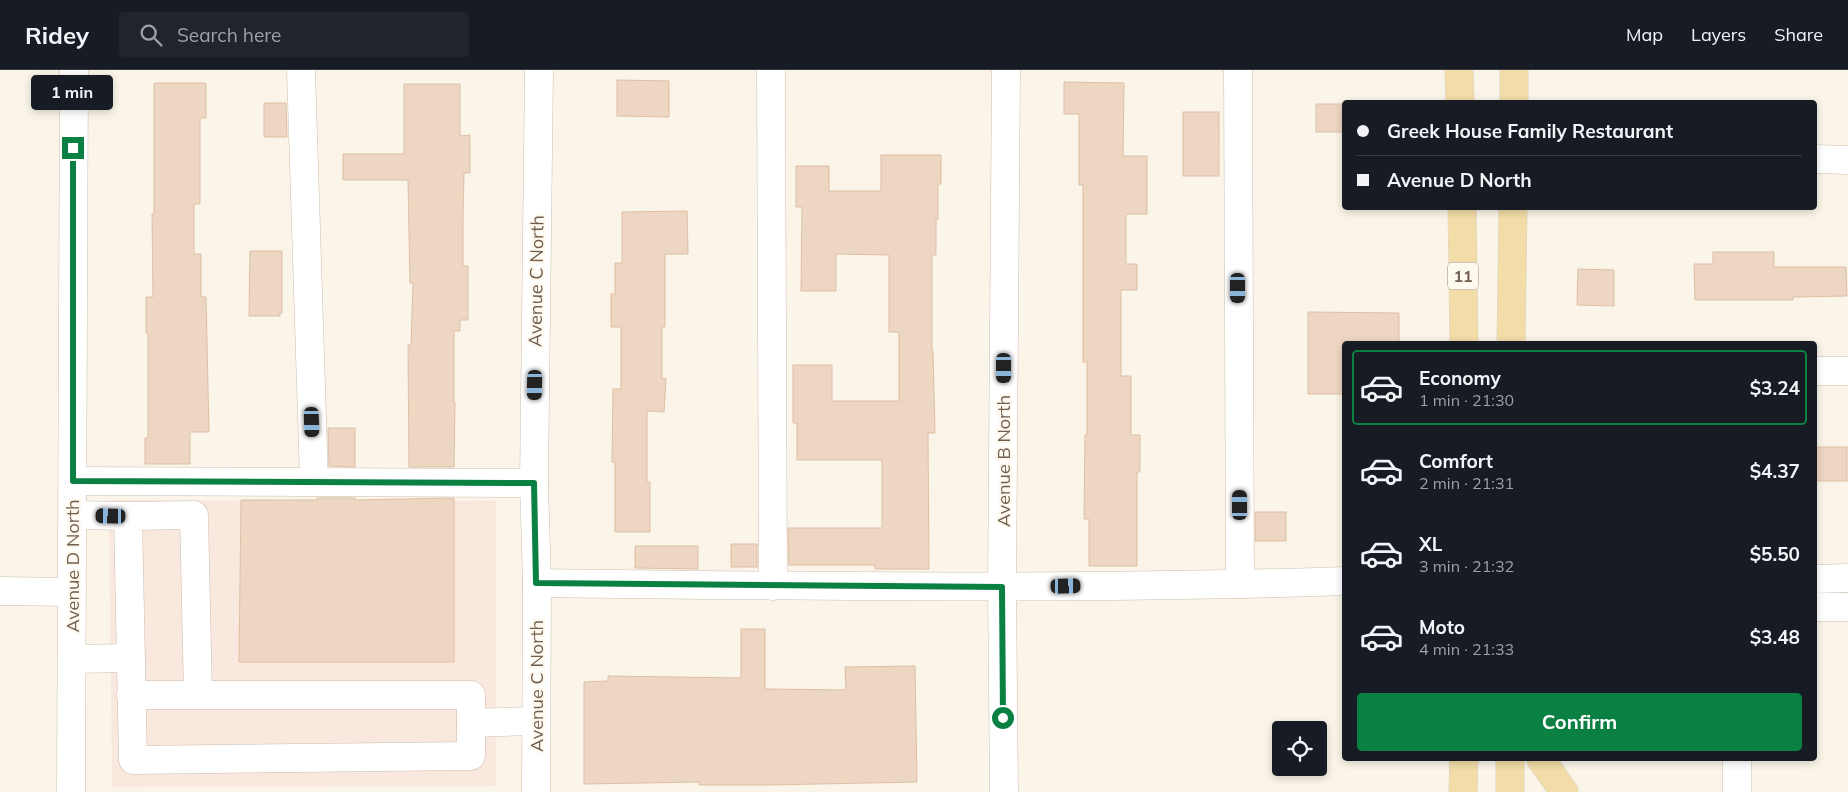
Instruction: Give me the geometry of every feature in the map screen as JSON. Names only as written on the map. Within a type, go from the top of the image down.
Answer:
[{"type":"main road","points":[[1459,70],[1460,100]]},
{"type":"main road","points":[[1514,70],[1514,100]]},
{"type":"main road","name":"11","points":[[1462,210],[1464,341]]},
{"type":"main road","points":[[1511,341],[1513,210]]},
{"type":"main road","points":[[1463,792],[1464,761]]},
{"type":"main road","points":[[1510,761],[1510,792]]},
{"type":"main road","points":[[1542,761],[1564,792]]},
{"type":"street","name":"Avenue D North","points":[[71,792],[74,70]]},
{"type":"street","points":[[301,70],[314,481]]},
{"type":"street","name":"Avenue C North","points":[[536,792],[534,483],[539,70]]},
{"type":"street","points":[[770,70],[773,586]]},
{"type":"street","name":"Avenue B North","points":[[1004,792],[1002,587],[1006,70]]},
{"type":"street","points":[[1238,70],[1240,584]]},
{"type":"street","points":[[1817,160],[1848,160]]},
{"type":"street","points":[[1817,372],[1848,371]]},
{"type":"street","points":[[73,481],[534,483]]},
{"type":"street","points":[[73,515],[194,515],[198,695]]},
{"type":"street","points":[[128,516],[133,760],[471,756],[471,695],[132,695]]},
{"type":"street","points":[[1817,579],[1848,578]]},
{"type":"street","points":[[536,583],[1002,587],[1342,581]]},
{"type":"street","points":[[0,591],[72,592]]},
{"type":"street","points":[[1817,607],[1848,607]]},
{"type":"street","points":[[72,659],[131,658]]},
{"type":"street","points":[[471,722],[536,721]]},
{"type":"street","points":[[1737,761],[1737,792]]},
{"type":"shaded area","points":[[109,500],[496,501],[496,786],[112,787]]},
{"type":"building","points":[[617,80],[669,81],[669,117],[617,116]]},
{"type":"building","points":[[1064,82],[1124,83],[1123,156],[1147,156],[1147,214],[1126,214],[1126,264],[1137,264],[1137,290],[1121,290],[1121,376],[1131,376],[1131,435],[1140,435],[1140,472],[1137,472],[1137,566],[1089,566],[1089,519],[1084,519],[1087,362],[1083,362],[1083,185],[1079,185],[1079,114],[1064,114]]},
{"type":"building","points":[[154,83],[206,83],[206,118],[200,118],[200,204],[194,204],[194,254],[201,254],[201,297],[206,297],[209,432],[190,432],[190,464],[145,464],[145,438],[148,438],[146,297],[153,297]]},
{"type":"building","points":[[404,84],[460,84],[460,136],[470,135],[470,173],[464,173],[463,217],[463,266],[468,266],[468,320],[460,320],[460,331],[454,331],[454,467],[409,467],[408,345],[411,345],[413,283],[410,283],[408,180],[343,180],[343,154],[404,154]]},
{"type":"building","points":[[264,103],[286,103],[287,137],[264,137]]},
{"type":"building","points":[[1316,104],[1342,104],[1342,132],[1316,132]]},
{"type":"building","points":[[1183,112],[1219,112],[1219,176],[1183,176]]},
{"type":"building","points":[[881,155],[941,155],[941,184],[938,184],[938,219],[936,219],[936,255],[932,255],[932,351],[935,433],[928,433],[929,569],[875,569],[875,565],[789,565],[788,528],[882,528],[882,460],[797,460],[797,423],[793,423],[793,365],[832,365],[832,401],[899,401],[899,332],[889,332],[889,255],[836,254],[836,291],[801,291],[802,207],[796,207],[796,166],[829,166],[829,191],[881,191]]},
{"type":"building","points":[[687,211],[688,254],[665,254],[665,327],[662,327],[662,378],[666,379],[664,412],[647,411],[647,482],[650,482],[650,532],[615,532],[615,462],[612,462],[613,389],[621,389],[621,327],[611,327],[611,294],[615,294],[615,263],[622,263],[622,212]]},
{"type":"building","points":[[250,251],[282,251],[282,313],[280,312],[280,316],[249,316]]},
{"type":"building","points":[[1713,252],[1774,252],[1774,267],[1846,267],[1847,296],[1793,297],[1793,300],[1695,300],[1694,264],[1713,264]]},
{"type":"building","points":[[1578,269],[1614,270],[1614,306],[1577,305]]},
{"type":"building","points":[[1308,312],[1399,313],[1399,341],[1342,341],[1342,394],[1308,394]]},
{"type":"building","points":[[328,428],[355,428],[355,467],[329,466]]},
{"type":"building","points":[[1817,447],[1847,447],[1847,481],[1817,481]]},
{"type":"building","points":[[317,498],[355,498],[355,500],[454,498],[454,662],[239,662],[241,500],[317,500]]},
{"type":"building","points":[[1255,512],[1286,512],[1286,541],[1255,541]]},
{"type":"building","points":[[731,544],[757,544],[757,567],[731,567]]},
{"type":"building","points":[[635,546],[698,546],[698,569],[635,568]]},
{"type":"building","points":[[741,629],[765,629],[765,689],[846,690],[845,667],[915,666],[917,782],[768,785],[699,785],[699,782],[584,784],[584,682],[608,681],[608,676],[741,678]]},
{"type":"route","points":[[73,148],[73,481],[534,483],[536,583],[1002,587],[1003,718]]}]
